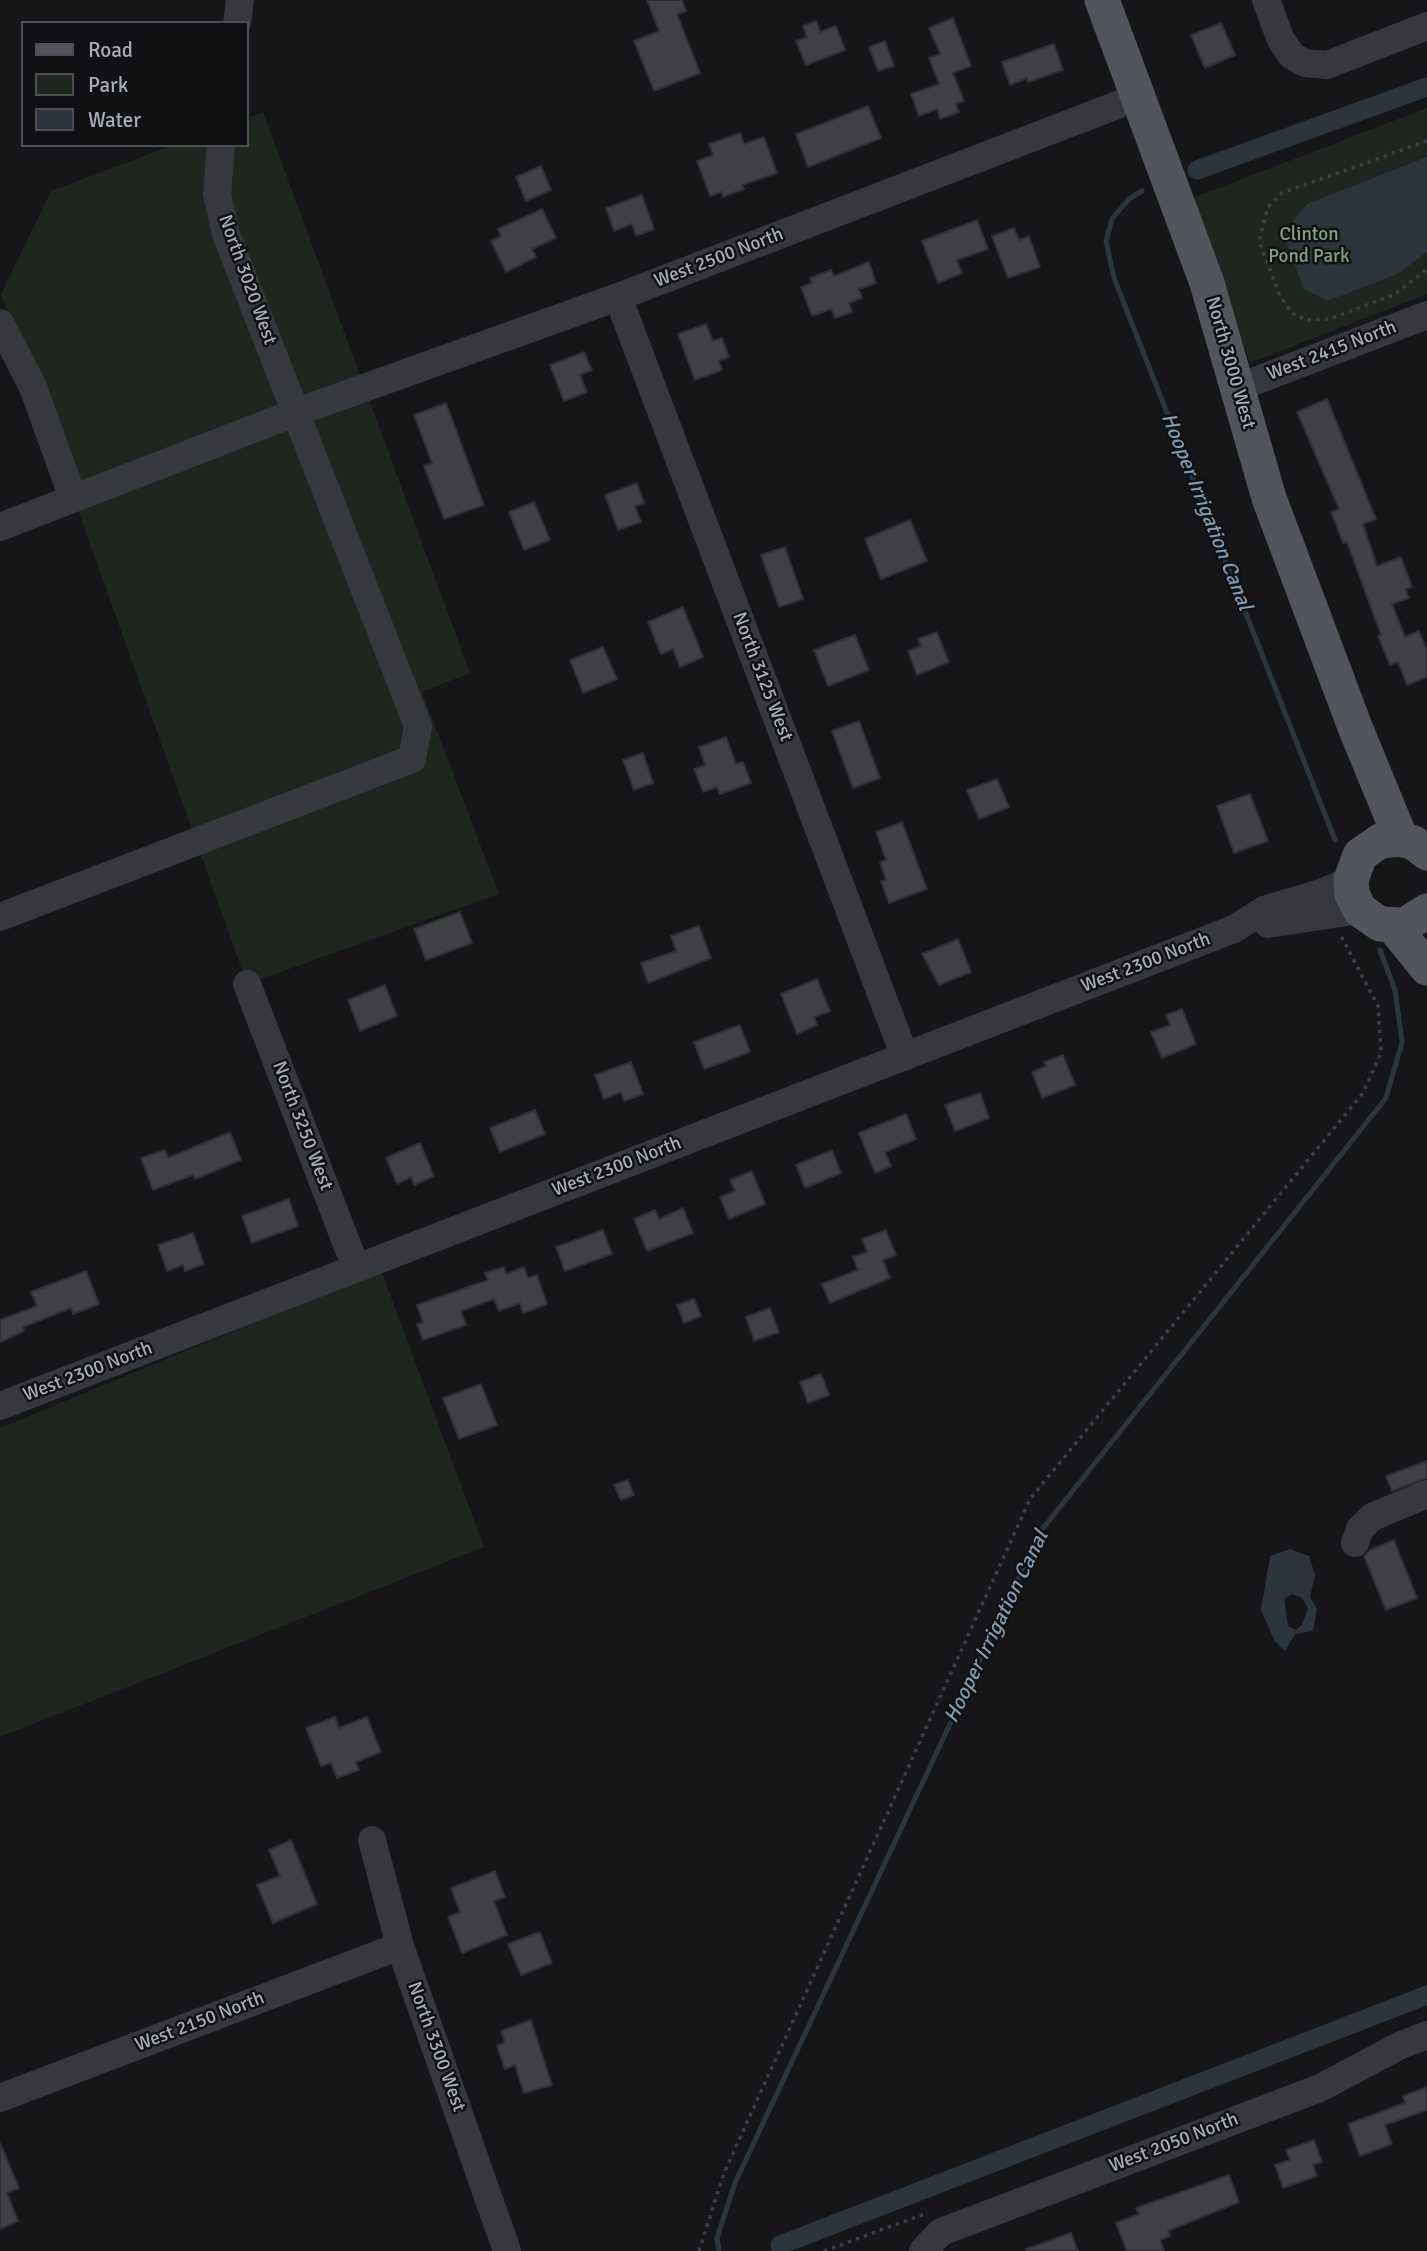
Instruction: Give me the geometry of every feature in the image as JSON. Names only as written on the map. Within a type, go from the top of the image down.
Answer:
[{"type":"main road","name":"North 3000 West","points":[[1102,0],[1207,283],[1269,498],[1354,727],[1408,845]]},
{"type":"main road","points":[[1408,845],[1354,867],[1350,906],[1369,918],[1393,926],[1412,922],[1427,911]]},
{"type":"main road","points":[[1393,926],[1427,968]]},
{"type":"street","points":[[237,21],[240,0]]},
{"type":"street","points":[[1266,0],[1281,40],[1292,56],[1306,63],[1326,65],[1427,26]]},
{"type":"street","name":"West 2500 North","points":[[0,527],[297,412],[618,297],[1138,97]]},
{"type":"street","name":"North 3020 West","points":[[0,916],[412,759],[418,726],[226,234],[216,194],[221,147]]},
{"type":"street","name":"North 3125 West","points":[[618,297],[905,1057]]},
{"type":"street","name":"West 2415 North","points":[[1237,388],[1427,315]]},
{"type":"street","points":[[0,323],[33,387],[74,498]]},
{"type":"street","name":"West 2300 North","points":[[0,1406],[1234,929],[1264,910],[1350,906]]},
{"type":"street","name":"North 3250 West","points":[[247,984],[356,1268]]},
{"type":"street","points":[[1355,1543],[1360,1529],[1372,1517],[1427,1494]]},
{"type":"street","name":"North 3300 West","points":[[372,1840],[400,1946],[508,2251]]},
{"type":"street","name":"West 2150 North","points":[[0,2098],[400,1946]]},
{"type":"street","name":"West 2050 North","points":[[923,2251],[941,2232],[1320,2088],[1401,2045],[1427,2035]]},
{"type":"path","points":[[1427,141],[1282,193],[1268,208],[1259,241],[1280,296],[1292,313],[1306,320],[1329,319],[1394,295],[1427,269]]},
{"type":"path","points":[[699,2251],[724,2173],[1030,1499],[1363,1093],[1381,1053],[1378,1006],[1350,906]]},
{"type":"green space","name":"Clinton Pond Park","points":[[1427,108],[1427,294],[1250,363],[1190,199]]},
{"type":"green space","points":[[263,112],[470,673],[422,692],[499,894],[247,984],[1,294],[51,191],[168,147],[248,147],[248,118]]},
{"type":"green space","points":[[381,1270],[484,1547],[0,1737],[0,1428]]},
{"type":"water","points":[[1427,157],[1427,252],[1397,274],[1327,301],[1304,289],[1283,234],[1307,204]]},
{"type":"water","points":[[1290,1549],[1309,1556],[1315,1575],[1310,1597],[1317,1609],[1313,1631],[1295,1634],[1285,1651],[1274,1640],[1261,1610],[1270,1556]],"holes":[[[1292,1594],[1302,1598],[1308,1608],[1302,1625],[1296,1630],[1288,1626],[1284,1599]]]},
{"type":"building","points":[[647,0],[682,0],[686,11],[677,14],[700,73],[654,91],[634,41],[659,31]]},
{"type":"building","points":[[953,18],[971,66],[953,73],[964,101],[956,104],[959,112],[940,119],[937,109],[919,116],[911,94],[939,84],[929,58],[940,54],[929,28]]},
{"type":"building","points":[[816,21],[820,32],[836,26],[845,50],[806,65],[796,41],[807,37],[803,26]]},
{"type":"building","points":[[1221,23],[1235,55],[1205,68],[1191,35]]},
{"type":"building","points":[[885,41],[894,66],[878,71],[869,47]]},
{"type":"building","points":[[1054,44],[1063,70],[1028,82],[1027,78],[1010,85],[1002,62]]},
{"type":"building","points":[[868,106],[881,138],[808,167],[796,134]]},
{"type":"building","points":[[740,133],[744,144],[764,137],[777,173],[742,185],[744,189],[723,197],[722,192],[710,196],[697,161],[713,155],[709,144]]},
{"type":"building","points":[[541,166],[551,190],[526,201],[516,177]]},
{"type":"building","points":[[642,195],[654,229],[636,236],[632,224],[614,231],[606,208]]},
{"type":"building","points":[[542,209],[556,238],[532,249],[536,257],[506,272],[491,241],[501,236],[498,229]]},
{"type":"building","points":[[977,220],[988,249],[957,260],[962,273],[938,283],[922,241]]},
{"type":"building","points":[[1014,228],[1019,240],[1029,236],[1040,267],[1008,278],[992,236]]},
{"type":"building","points":[[869,262],[876,283],[859,289],[862,298],[849,303],[852,312],[835,318],[831,309],[812,316],[801,287],[812,283],[810,278],[831,270],[834,276]]},
{"type":"building","points":[[706,324],[713,341],[722,338],[729,357],[719,361],[722,370],[695,380],[678,334]]},
{"type":"building","points":[[584,352],[592,370],[580,375],[587,392],[564,401],[550,365]]},
{"type":"building","points":[[1327,399],[1376,519],[1363,524],[1377,566],[1401,557],[1412,587],[1405,589],[1409,598],[1392,604],[1405,637],[1419,631],[1427,650],[1427,677],[1407,685],[1398,662],[1390,665],[1378,636],[1381,635],[1347,542],[1343,543],[1331,512],[1339,509],[1297,412]]},
{"type":"building","points":[[446,403],[484,505],[444,519],[424,466],[432,463],[414,415]]},
{"type":"building","points":[[637,483],[644,503],[635,506],[641,522],[618,530],[605,495]]},
{"type":"building","points":[[534,502],[550,540],[524,550],[509,512]]},
{"type":"building","points":[[910,520],[927,561],[881,579],[865,539]]},
{"type":"building","points":[[785,547],[803,599],[779,607],[761,555]]},
{"type":"building","points":[[683,607],[703,657],[680,667],[673,649],[661,654],[648,622]]},
{"type":"building","points":[[937,632],[949,662],[917,675],[908,651],[921,646],[918,639]]},
{"type":"building","points":[[855,635],[869,670],[828,686],[814,650]]},
{"type":"building","points":[[603,647],[617,679],[583,693],[570,660]]},
{"type":"building","points":[[859,721],[880,778],[853,788],[832,731]]},
{"type":"building","points":[[726,737],[736,764],[743,762],[751,783],[720,794],[717,787],[703,792],[694,769],[705,765],[699,747]]},
{"type":"building","points":[[643,753],[653,783],[634,790],[623,760]]},
{"type":"building","points":[[997,779],[1009,807],[979,819],[967,790]]},
{"type":"building","points":[[1250,794],[1268,841],[1234,853],[1217,806]]},
{"type":"building","points":[[902,822],[927,889],[889,903],[881,881],[886,880],[880,862],[886,860],[876,832]]},
{"type":"building","points":[[460,912],[472,943],[426,960],[414,929]]},
{"type":"building","points":[[699,926],[711,958],[648,983],[641,963],[676,951],[671,936]]},
{"type":"building","points":[[958,939],[971,972],[939,985],[922,954]]},
{"type":"building","points":[[817,979],[830,1011],[814,1017],[817,1025],[797,1034],[781,994]]},
{"type":"building","points":[[385,985],[397,1016],[360,1031],[348,1000]]},
{"type":"building","points":[[1182,1009],[1196,1044],[1162,1058],[1151,1032],[1170,1025],[1166,1015]]},
{"type":"building","points":[[740,1025],[750,1052],[704,1069],[694,1042]]},
{"type":"building","points":[[1063,1055],[1075,1085],[1042,1098],[1032,1072],[1046,1066],[1044,1062]]},
{"type":"building","points":[[631,1062],[643,1094],[624,1101],[621,1092],[604,1099],[595,1075]]},
{"type":"building","points":[[980,1093],[989,1118],[955,1131],[945,1105]]},
{"type":"building","points":[[535,1110],[545,1134],[500,1152],[490,1128]]},
{"type":"building","points":[[906,1114],[916,1139],[885,1152],[891,1166],[875,1173],[859,1133]]},
{"type":"building","points":[[230,1132],[241,1160],[195,1179],[193,1175],[153,1190],[141,1158],[165,1150],[168,1158]]},
{"type":"building","points":[[420,1143],[434,1176],[414,1185],[411,1177],[397,1184],[386,1158]]},
{"type":"building","points":[[832,1150],[841,1173],[805,1188],[796,1165]]},
{"type":"building","points":[[752,1171],[765,1204],[729,1219],[720,1197],[735,1191],[730,1180]]},
{"type":"building","points":[[289,1199],[298,1226],[252,1243],[242,1216]]},
{"type":"building","points":[[683,1208],[693,1233],[647,1251],[634,1219],[655,1210],[659,1219]]},
{"type":"building","points":[[603,1230],[612,1254],[565,1271],[556,1247]]},
{"type":"building","points":[[886,1230],[896,1255],[883,1260],[890,1278],[830,1303],[822,1284],[858,1270],[853,1257],[867,1252],[862,1239]]},
{"type":"building","points":[[193,1233],[204,1264],[185,1271],[183,1265],[167,1271],[158,1245]]},
{"type":"building","points":[[504,1267],[506,1274],[524,1267],[528,1278],[537,1275],[547,1304],[523,1313],[520,1303],[499,1311],[494,1299],[461,1311],[466,1325],[423,1340],[417,1324],[423,1322],[417,1305],[488,1280],[485,1273]]},
{"type":"building","points":[[86,1271],[99,1304],[73,1314],[71,1308],[23,1327],[24,1331],[0,1342],[0,1320],[37,1306],[31,1292]]},
{"type":"building","points":[[694,1299],[701,1316],[684,1323],[677,1305]]},
{"type":"building","points":[[770,1308],[779,1332],[754,1341],[746,1317]]},
{"type":"building","points":[[821,1374],[829,1395],[808,1403],[800,1382]]},
{"type":"building","points":[[481,1384],[497,1425],[459,1439],[443,1398]]},
{"type":"building","points":[[1427,1461],[1427,1478],[1392,1491],[1386,1476]]},
{"type":"building","points":[[628,1480],[634,1495],[621,1500],[614,1485]]},
{"type":"building","points":[[1394,1540],[1417,1598],[1386,1610],[1364,1556],[1370,1550]]},
{"type":"building","points":[[335,1717],[339,1728],[367,1717],[381,1752],[356,1762],[359,1770],[337,1778],[331,1763],[321,1766],[306,1728]]},
{"type":"building","points":[[291,1840],[317,1904],[273,1923],[257,1885],[280,1876],[269,1850]]},
{"type":"building","points":[[495,1871],[505,1897],[494,1901],[507,1935],[462,1953],[448,1917],[460,1912],[451,1888]]},
{"type":"building","points":[[540,1932],[552,1963],[521,1975],[508,1944]]},
{"type":"building","points":[[531,2020],[552,2085],[524,2093],[515,2065],[505,2069],[497,2046],[505,2042],[501,2031]]},
{"type":"building","points":[[1427,2087],[1427,2110],[1385,2125],[1392,2144],[1360,2156],[1348,2124],[1405,2103],[1403,2096]]},
{"type":"building","points":[[1314,2140],[1322,2162],[1313,2165],[1317,2176],[1283,2188],[1275,2165],[1290,2160],[1286,2150]]},
{"type":"building","points":[[0,2143],[19,2188],[7,2193],[18,2221],[0,2229]]},
{"type":"building","points":[[1229,2175],[1239,2202],[1168,2231],[1170,2236],[1160,2240],[1164,2251],[1127,2251],[1116,2223],[1139,2214],[1136,2208]]},
{"type":"building","points":[[1071,2233],[1078,2251],[1026,2249]]},
{"type":"waterway","name":"Hooper Irrigation Canal","points":[[1197,170],[1427,87]]},
{"type":"waterway","name":"Hooper Irrigation Canal","points":[[1142,191],[1129,199],[1112,219],[1106,241],[1114,278],[1335,840]]},
{"type":"waterway","name":"Hooper Irrigation Canal","points":[[719,2251],[717,2238],[735,2183],[1040,1532],[1386,1098],[1402,1042],[1395,990],[1380,950]]},
{"type":"waterway","points":[[780,2245],[1427,1995]]}]
